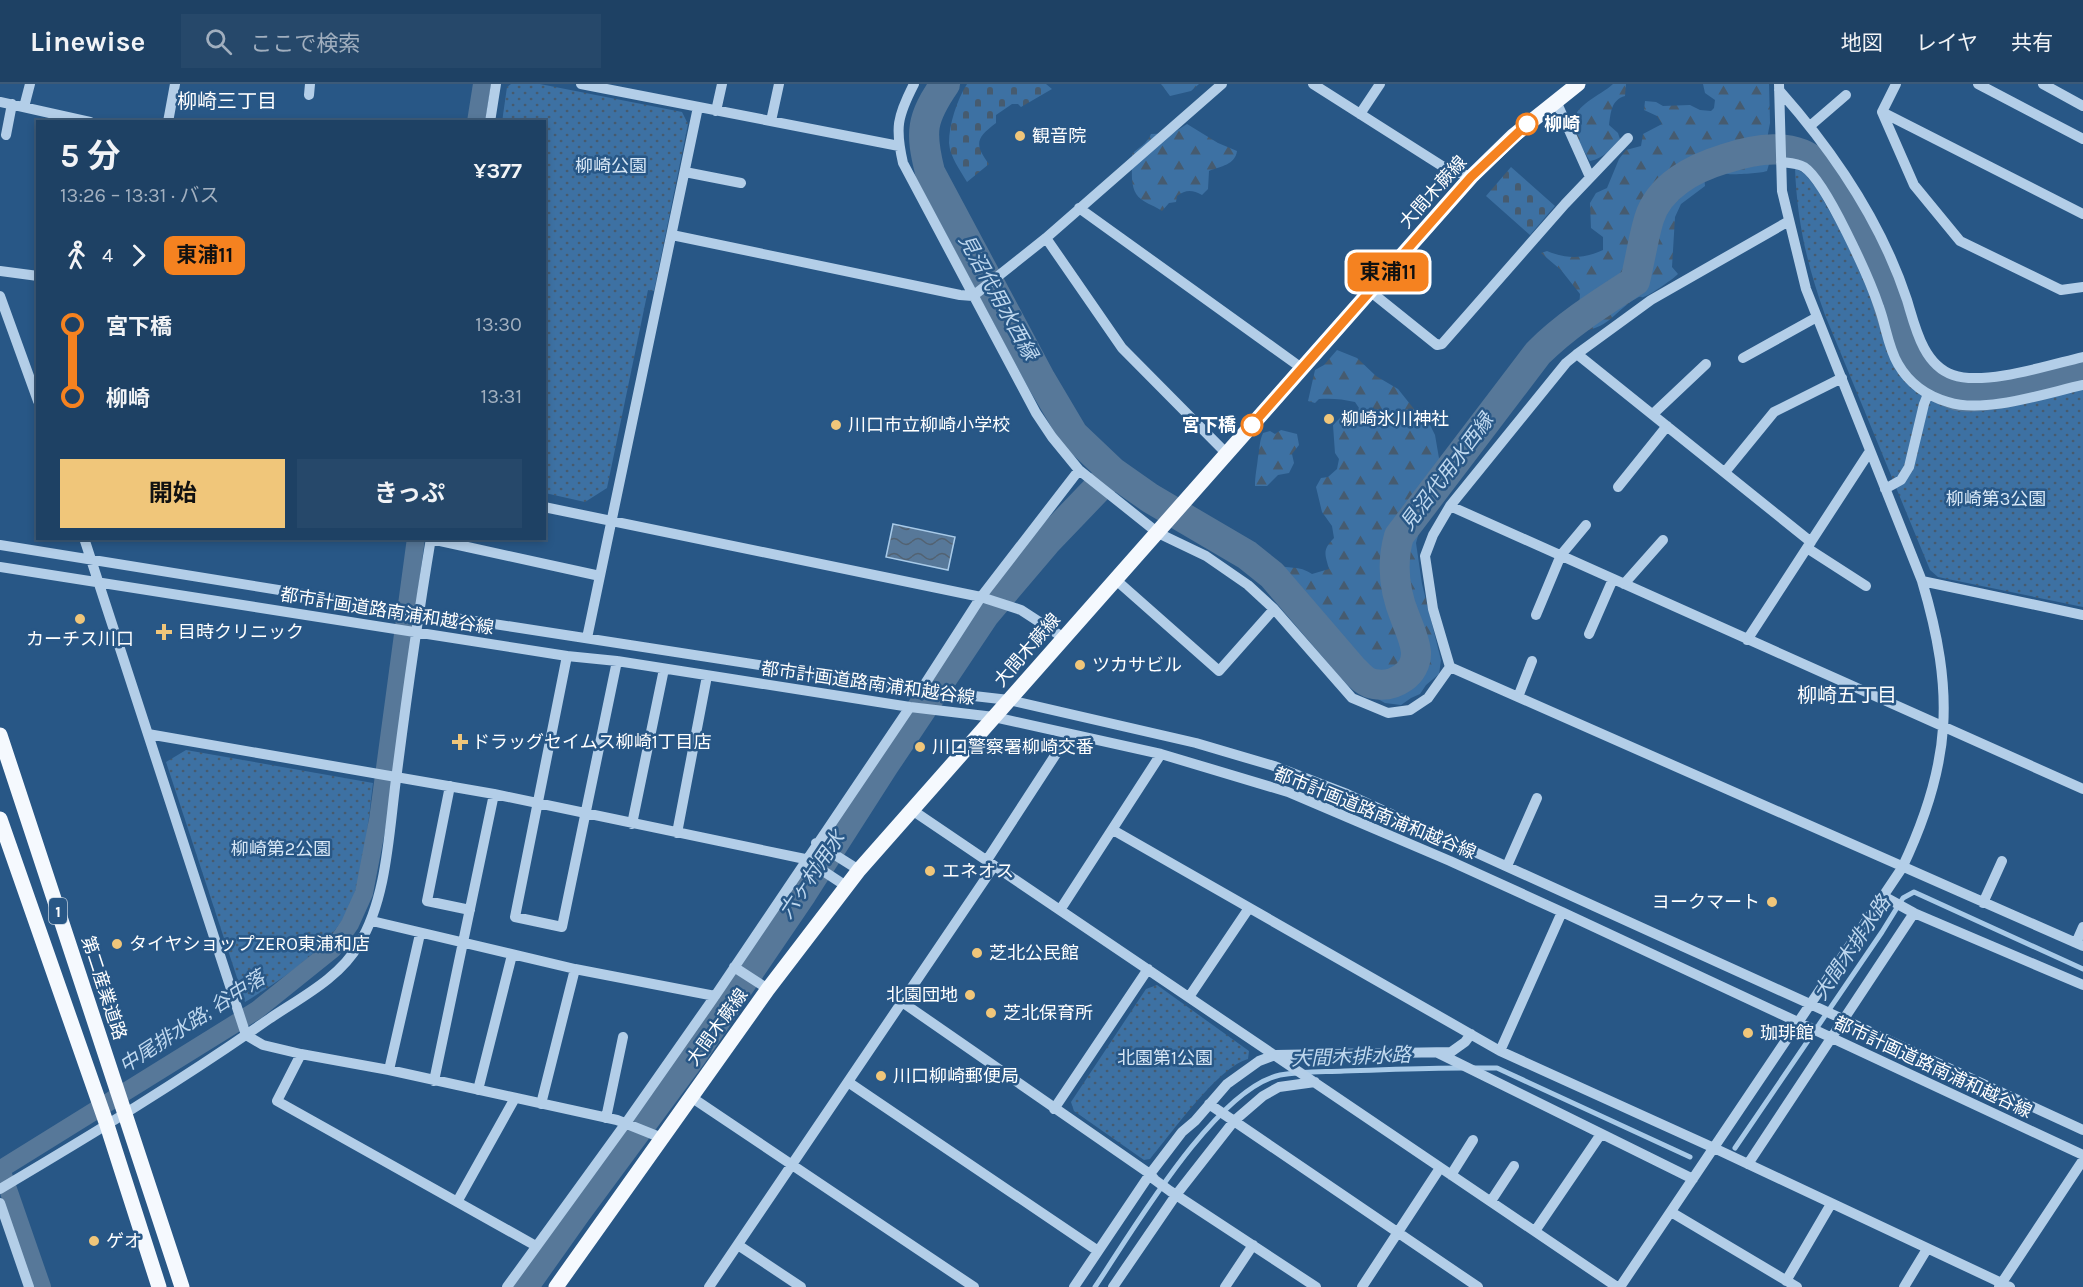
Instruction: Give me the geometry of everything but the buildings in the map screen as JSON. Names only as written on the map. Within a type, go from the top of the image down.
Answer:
[{"type":"main road","name":"大間木蕨線","points":[[556,1287],[768,989],[859,870],[1471,177],[1513,136],[1578,84]]},
{"type":"main road","name":"第二産業道路","points":[[0,735],[182,1287]]},
{"type":"main road","name":"1","points":[[0,819],[105,1120],[159,1287]]},
{"type":"street","points":[[24,107],[30,84]]},
{"type":"street","points":[[168,120],[176,84]]},
{"type":"street","points":[[490,120],[496,84]]},
{"type":"street","points":[[581,84],[899,146]]},
{"type":"street","points":[[717,111],[722,84]]},
{"type":"street","points":[[771,121],[779,84]]},
{"type":"street","points":[[914,84],[902,108],[897,129],[903,163],[976,294],[1036,413],[1079,470],[1106,493],[1248,585],[1274,609],[1352,698],[1388,713],[1410,710],[1428,698],[1450,667]]},
{"type":"street","points":[[672,235],[960,295],[976,294],[1046,238],[1222,84]]},
{"type":"street","points":[[1313,84],[1442,166],[1471,177]]},
{"type":"street","points":[[1360,114],[1380,84]]},
{"type":"street","points":[[1882,112],[1896,84]]},
{"type":"street","points":[[1978,84],[2083,139]]},
{"type":"street","points":[[2043,84],[2083,105]]},
{"type":"street","points":[[912,810],[1618,1287],[1695,1175],[1716,1152],[1815,1006],[1902,868],[1932,795],[1945,727],[1943,675],[1936,633],[1922,581],[1806,289],[1782,191],[1779,87]]},
{"type":"street","points":[[1779,87],[1835,159],[1864,205],[1892,262],[1920,339],[1927,353],[1938,366],[1951,375],[1966,378],[1988,377],[2083,357]]},
{"type":"street","points":[[1810,126],[1846,95]]},
{"type":"street","points":[[1556,100],[1590,177]]},
{"type":"street","points":[[0,102],[74,120]]},
{"type":"street","points":[[6,135],[12,104]]},
{"type":"street","points":[[587,638],[699,107]]},
{"type":"street","points":[[1882,112],[2083,214]]},
{"type":"street","points":[[1882,112],[1914,185],[1960,241],[2061,290],[2083,287]]},
{"type":"street","points":[[1371,292],[1437,345],[1442,344],[1590,177],[1628,138]]},
{"type":"street","points":[[1781,162],[1804,167],[1827,197],[1866,270],[1898,363],[1918,388],[1948,403],[1966,406],[1992,405],[2083,385]]},
{"type":"street","points":[[685,172],[741,183]]},
{"type":"street","points":[[1079,208],[1303,369]]},
{"type":"street","points":[[1450,667],[1434,609],[1425,556],[1432,535],[1450,506],[1566,363],[1651,300],[1789,221]]},
{"type":"street","points":[[1046,238],[1122,348],[1227,454]]},
{"type":"street","points":[[0,271],[36,276]]},
{"type":"street","points":[[0,296],[3,313],[36,395]]},
{"type":"street","points":[[1743,358],[1817,316]]},
{"type":"street","points":[[1577,354],[1725,472],[1809,545],[1866,586]]},
{"type":"street","points":[[1653,414],[1706,364]]},
{"type":"street","points":[[1725,472],[1774,412],[1842,378]]},
{"type":"street","points":[[1885,489],[1901,480],[1909,467],[1928,394]]},
{"type":"street","points":[[1618,487],[1667,426]]},
{"type":"street","points":[[1747,640],[1870,451]]},
{"type":"street","points":[[921,690],[1079,470]]},
{"type":"street","points":[[1450,506],[2083,789]]},
{"type":"street","points":[[546,507],[985,598],[1002,603],[1040,621],[1064,638]]},
{"type":"street","points":[[1536,615],[1561,555],[1586,525]]},
{"type":"street","points":[[85,540],[246,1035],[263,1045],[301,1054],[389,1070],[606,1118],[662,1138]]},
{"type":"street","points":[[1,1189],[123,1108],[246,1035],[328,979],[359,946],[372,921],[383,874],[392,775],[416,612],[431,540]]},
{"type":"street","points":[[436,540],[600,576]]},
{"type":"street","points":[[1589,634],[1618,582],[1663,540]]},
{"type":"street","name":"都市計画道路南浦和越谷線","points":[[0,546],[921,690],[1010,700],[1127,726],[1274,766],[1347,794],[1840,1017],[2083,1130]]},
{"type":"street","name":"都市計画道路南浦和越谷線","points":[[0,567],[567,656],[617,661],[910,707],[994,717],[1161,754],[1288,792],[1450,861],[2083,1155]]},
{"type":"street","points":[[1116,579],[1219,671],[1274,609]]},
{"type":"street","points":[[1922,581],[2083,615]]},
{"type":"street","points":[[567,656],[515,917],[562,927],[617,661]]},
{"type":"street","points":[[1518,697],[1532,661]]},
{"type":"street","points":[[1450,667],[2080,945],[2083,927]]},
{"type":"street","points":[[632,824],[664,669]]},
{"type":"street","points":[[677,833],[707,676]]},
{"type":"street","points":[[507,1287],[626,1124],[715,996],[805,859],[910,707]]},
{"type":"street","points":[[148,734],[494,794],[805,859],[846,886]]},
{"type":"street","points":[[709,1287],[902,1002],[1070,734]]},
{"type":"street","points":[[1060,910],[1161,754]]},
{"type":"street","points":[[450,786],[427,901],[470,910]]},
{"type":"street","points":[[434,1081],[494,794]]},
{"type":"street","points":[[1507,866],[1537,798]]},
{"type":"street","points":[[1113,830],[1500,1051],[2004,1286],[2083,1160]]},
{"type":"street","points":[[816,843],[859,870]]},
{"type":"street","points":[[1983,903],[2002,861]]},
{"type":"street","points":[[1883,896],[1914,913],[2083,985]]},
{"type":"street","points":[[1189,997],[1249,908]]},
{"type":"street","points":[[1500,1051],[1562,912]]},
{"type":"street","points":[[1744,1163],[1827,1036],[1914,913]]},
{"type":"street","points":[[372,921],[575,969],[715,996]]},
{"type":"street","points":[[389,1070],[420,934]]},
{"type":"street","points":[[478,1090],[512,955]]},
{"type":"street","points":[[734,967],[768,989]]},
{"type":"street","points":[[541,1104],[575,969]]},
{"type":"street","points":[[1054,1109],[1148,969]]},
{"type":"street","points":[[902,1002],[1173,1193],[1316,1287]]},
{"type":"street","points":[[1074,1287],[1153,1177],[1182,1132],[1212,1106],[1227,1084],[1259,1061],[1275,1055],[1451,1052],[1465,1042],[1471,1034]]},
{"type":"street","points":[[606,1118],[623,1037]]},
{"type":"street","points":[[1438,1053],[1601,1134],[1695,1175]]},
{"type":"street","points":[[301,1054],[277,1101],[536,1246]]},
{"type":"street","points":[[1113,1287],[1173,1193],[1231,1119],[1279,1087],[1311,1079]]},
{"type":"street","points":[[848,1083],[1098,1251]]},
{"type":"street","points":[[691,1097],[974,1287]]},
{"type":"street","points":[[457,1202],[515,1098]]},
{"type":"street","points":[[1212,1106],[1478,1287]]},
{"type":"street","points":[[1535,1231],[1601,1134]]},
{"type":"street","points":[[1451,1175],[1473,1140]]},
{"type":"street","points":[[1491,1201],[1514,1166]]},
{"type":"street","points":[[1362,1287],[1440,1168]]},
{"type":"street","points":[[0,1203],[29,1287]]},
{"type":"street","points":[[1786,1281],[1831,1204]]},
{"type":"street","points":[[1671,1212],[1797,1287]]},
{"type":"street","points":[[738,1245],[801,1287]]},
{"type":"street","points":[[1225,1287],[1253,1245]]},
{"type":"street","points":[[1904,1287],[1927,1249]]},
{"type":"green space","name":"柳崎公園","points":[[511,84],[540,84],[682,112],[688,124],[654,291],[648,290],[607,488],[585,502],[546,493],[546,120],[502,120],[507,87]]},
{"type":"green space","points":[[967,84],[1046,84],[1052,89],[1021,107],[1018,104],[1012,104],[996,115],[996,123],[984,133],[979,142],[981,151],[989,164],[967,182],[953,158],[949,143],[954,112]]},
{"type":"green space","points":[[1161,84],[1199,84],[1191,91],[1170,96]]},
{"type":"green space","points":[[1613,84],[1626,84],[1625,96],[1614,104],[1609,125],[1618,133],[1620,139],[1607,153],[1590,161],[1575,133],[1574,118],[1582,106]]},
{"type":"green space","points":[[1703,84],[1769,84],[1770,123],[1767,139],[1769,164],[1767,171],[1728,174],[1710,169],[1704,176],[1705,186],[1681,204],[1675,217],[1672,267],[1678,274],[1663,286],[1630,302],[1604,324],[1589,330],[1581,317],[1580,294],[1561,270],[1541,253],[1547,251],[1575,257],[1603,250],[1603,237],[1591,228],[1590,203],[1596,193],[1607,188],[1619,159],[1626,150],[1641,146],[1643,134],[1662,124],[1657,116],[1644,110],[1645,101],[1656,102],[1663,106],[1690,105],[1700,110],[1711,111],[1715,100],[1705,93]]},
{"type":"green space","points":[[1187,124],[1218,143],[1237,151],[1236,156],[1227,164],[1209,171],[1208,189],[1202,195],[1193,191],[1183,192],[1177,196],[1176,202],[1169,203],[1162,211],[1141,199],[1134,190],[1132,154],[1145,143],[1151,134],[1173,133]]},
{"type":"green space","points":[[1511,167],[1555,206],[1530,235],[1486,196]]},
{"type":"green space","name":"柳崎第3公園","points":[[1795,168],[1805,174],[1817,189],[1844,237],[1873,302],[1887,348],[1933,401],[1951,408],[1975,411],[1997,409],[2083,389],[2083,607],[1938,577],[1930,570],[1825,315],[1808,260],[1801,225]]},
{"type":"green space","points":[[1337,350],[1357,358],[1376,376],[1398,389],[1414,409],[1426,417],[1435,435],[1440,464],[1447,484],[1442,500],[1430,510],[1421,525],[1416,543],[1422,584],[1441,660],[1439,674],[1426,685],[1420,694],[1401,705],[1385,703],[1360,689],[1335,657],[1293,614],[1266,576],[1273,565],[1298,568],[1312,574],[1329,569],[1326,552],[1334,538],[1332,526],[1322,512],[1316,487],[1321,478],[1328,477],[1337,469],[1339,459],[1335,453],[1333,425],[1347,411],[1357,411],[1359,408],[1355,402],[1342,399],[1319,399],[1315,403],[1308,401],[1315,370],[1324,365]]},
{"type":"green space","points":[[1281,430],[1297,434],[1299,445],[1292,454],[1294,463],[1289,473],[1278,475],[1267,486],[1255,486],[1263,433],[1270,431],[1275,434]]},
{"type":"green space","name":"柳崎第2公園","points":[[186,750],[373,783],[360,872],[356,890],[343,919],[311,955],[286,976],[245,1002],[166,762]]},
{"type":"green space","name":"北園第1公園","points":[[1157,985],[1249,1051],[1248,1059],[1223,1074],[1182,1118],[1150,1159],[1144,1160],[1074,1111],[1071,1102],[1146,989]]},
{"type":"water","points":[[893,524],[955,537],[948,570],[886,557]]},
{"type":"waterway","name":"中尾排水路; 谷中落","points":[[476,120],[482,84]]},
{"type":"waterway","name":"見沼代用水西縁","points":[[945,84],[931,107],[925,126],[925,146],[930,172],[1041,380],[1073,434],[1113,472],[1150,498],[1247,555],[1272,575],[1352,668],[1371,683],[1389,684],[1403,678],[1413,667],[1415,660],[1414,643],[1396,587],[1394,567],[1399,536],[1538,353],[1572,323],[1635,281],[1649,219],[1654,207],[1669,188],[1701,168],[1736,155],[1773,149],[1809,157],[1819,165],[1833,183],[1872,255],[1896,330],[1913,364],[1925,378],[1941,389],[1958,396],[1986,396],[2083,374]]},
{"type":"waterway","name":"六ヶ村用水","points":[[523,1287],[692,1055],[802,893],[985,614],[1046,542],[1113,472]]},
{"type":"waterway","name":"中尾排水路; 谷中落","points":[[42,1287],[1,1169],[257,1010],[333,949],[350,924],[364,893],[378,820],[416,540]]},
{"type":"waterway","name":"大間木排水路","points":[[1735,1148],[1903,898],[1914,892],[2083,969]]},
{"type":"waterway","name":"大間木排水路","points":[[1095,1287],[1177,1166],[1229,1106],[1255,1086],[1280,1075],[1296,1073],[1462,1068]]},
{"type":"waterway","name":"大間木排水路","points":[[1474,1068],[1497,1068],[1690,1157]]},
{"type":"bus line","name":"東浦11","points":[[1252,425],[1471,177],[1527,124]]},
{"type":"place","name":"柳崎","points":[[1527,124]]},
{"type":"place","name":"観音院","points":[[1020,136]]},
{"type":"place","name":"柳崎氷川神社","points":[[1329,419]]},
{"type":"place","name":"川口市立柳崎小学校","points":[[836,425]]},
{"type":"place","name":"宮下橋","points":[[1252,425]]},
{"type":"place","name":"カーチス川口","points":[[80,619]]},
{"type":"place","name":"目時クリニック","points":[[164,632]]},
{"type":"place","name":"ツカサビル","points":[[1080,665]]},
{"type":"place","name":"ドラッグセイムス柳崎1丁目店","points":[[460,742]]},
{"type":"place","name":"川口警察署柳崎交番","points":[[920,747]]},
{"type":"place","name":"エネオス","points":[[930,871]]},
{"type":"place","name":"ヨークマート","points":[[1772,902]]},
{"type":"place","name":"タイヤショップZERO東浦和店","points":[[117,944]]},
{"type":"place","name":"芝北公民館","points":[[977,953]]},
{"type":"place","name":"北園団地","points":[[970,995]]},
{"type":"place","name":"芝北保育所","points":[[991,1013]]},
{"type":"place","name":"珈琲館","points":[[1748,1033]]},
{"type":"place","name":"川口柳崎郵便局","points":[[881,1076]]},
{"type":"place","name":"ゲオ","points":[[94,1241]]},
{"type":"district","name":"柳崎三丁目","points":[[227,101]]},
{"type":"district","name":"柳崎五丁目","points":[[1847,695]]}]
